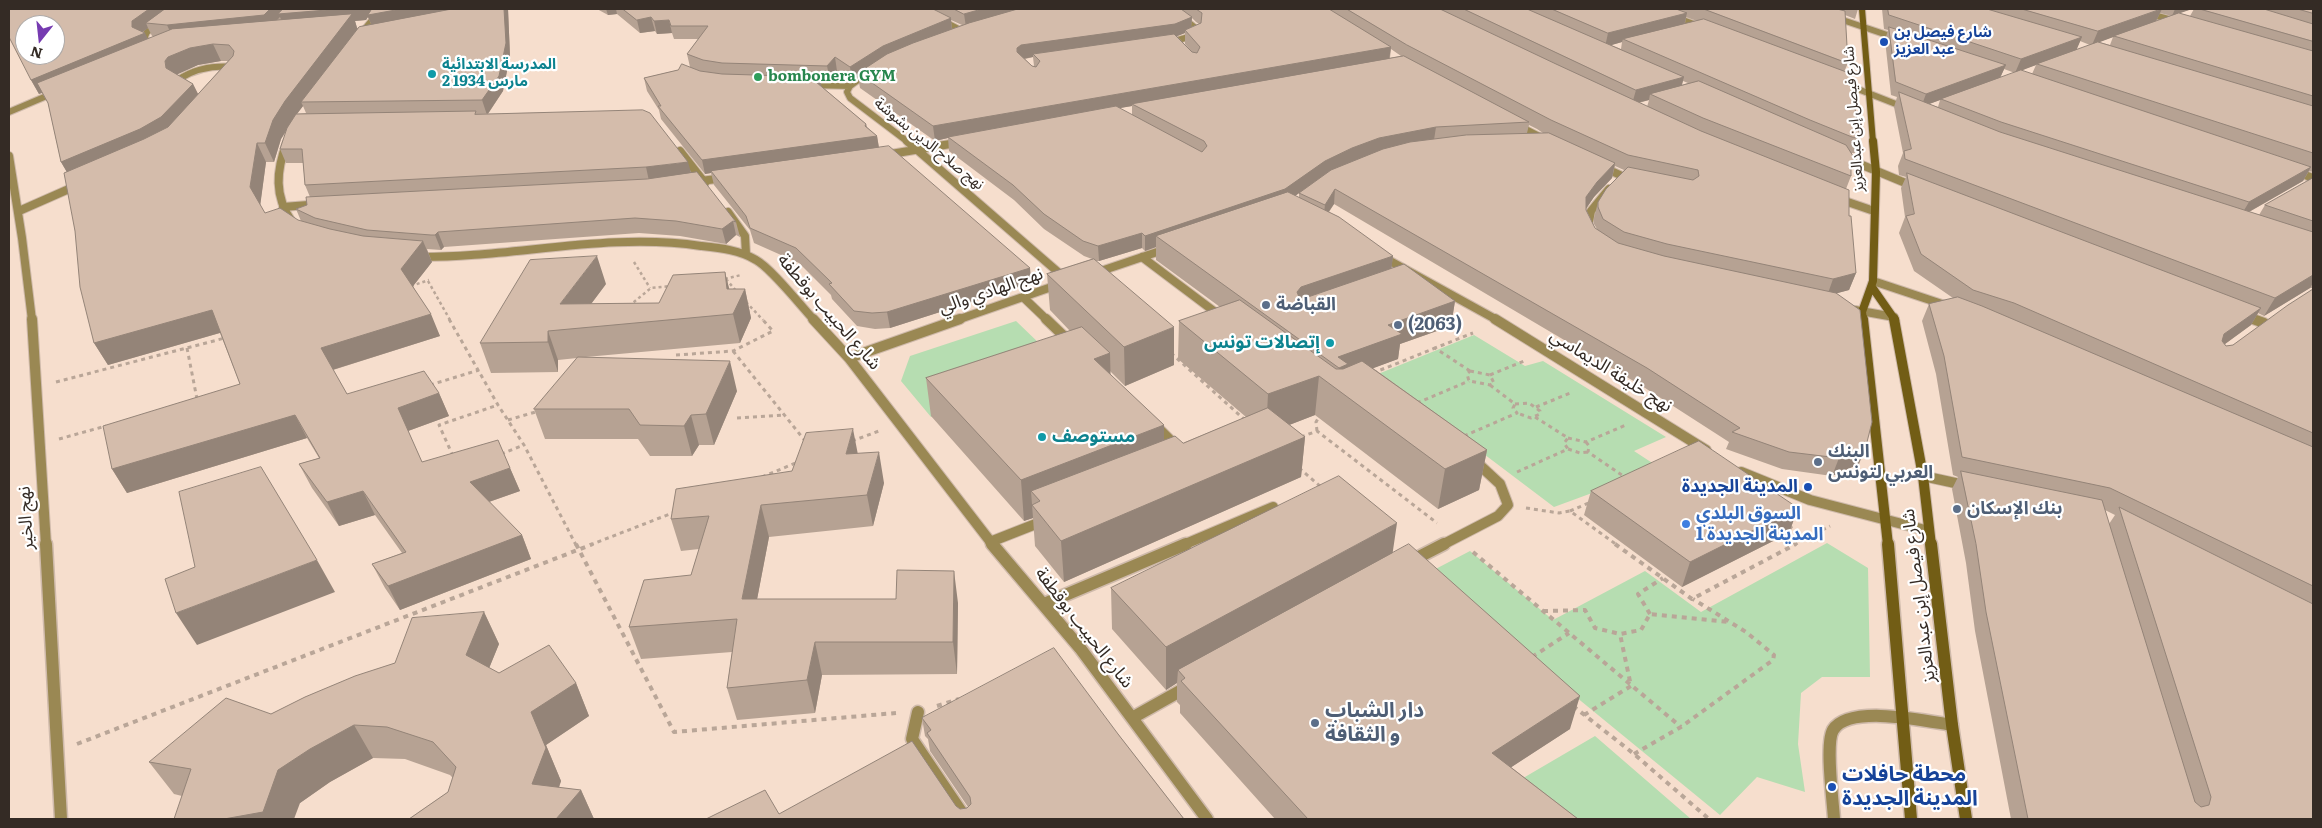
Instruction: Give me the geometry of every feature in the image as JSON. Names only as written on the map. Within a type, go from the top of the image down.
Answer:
[{"type":"main road","name":"شارع فيصل إبن عبدالعزيز","points":[[1862,9],[1876,172],[1872,284],[1862,312],[1887,522],[1905,718],[1911,819]]},
{"type":"main road","name":"شارع فيصل إبن عبدالعزيز","points":[[1872,284],[1894,317],[1923,476],[1952,725],[1966,819]]},
{"type":"street","points":[[158,43],[147,41],[143,37],[180,9]]},
{"type":"street","points":[[354,44],[381,9]]},
{"type":"street","points":[[920,9],[966,32]]},
{"type":"street","points":[[1157,44],[1176,42],[1194,35],[1198,30],[1172,9]]},
{"type":"street","points":[[1653,9],[1710,30]]},
{"type":"street","points":[[1810,9],[1910,43]]},
{"type":"street","points":[[2131,9],[2175,21],[2183,21]]},
{"type":"street","points":[[2166,24],[2175,21]]},
{"type":"street","points":[[358,26],[367,25]]},
{"type":"street","points":[[1684,31],[1701,26]]},
{"type":"street","points":[[957,36],[974,30]]},
{"type":"street","points":[[360,36],[370,34]]},
{"type":"street","points":[[1176,42],[1182,48]]},
{"type":"street","points":[[189,89],[178,80],[195,71],[216,66],[236,66],[237,70],[232,76]]},
{"type":"street","name":"نهج صلاح الدين بشوشة","points":[[878,68],[863,75],[850,86],[846,92],[855,102],[919,150],[1077,279]]},
{"type":"street","points":[[1833,80],[1911,110]]},
{"type":"street","points":[[802,85],[850,86]]},
{"type":"street","points":[[9,112],[62,90]]},
{"type":"street","points":[[1505,118],[1556,144]]},
{"type":"street","points":[[291,135],[279,169],[278,194],[283,207],[296,227]]},
{"type":"street","points":[[1528,140],[1548,140]]},
{"type":"street","points":[[873,156],[966,142]]},
{"type":"street","points":[[675,144],[709,188]]},
{"type":"street","name":"نهج الخير","points":[[9,156],[19,211],[37,387],[55,752],[61,819]]},
{"type":"street","points":[[1840,156],[1922,190]]},
{"type":"street","points":[[1597,164],[1622,176],[1641,180]]},
{"type":"street","points":[[2285,168],[2313,178]]},
{"type":"street","points":[[1591,232],[1588,226],[1588,216],[1598,201],[1622,176]]},
{"type":"street","points":[[686,183],[732,177]]},
{"type":"street","points":[[19,211],[90,180]]},
{"type":"street","points":[[2305,187],[2313,182]]},
{"type":"street","points":[[1828,195],[1874,211]]},
{"type":"street","points":[[283,207],[334,203]]},
{"type":"street","points":[[721,203],[745,234],[748,246],[746,254]]},
{"type":"street","name":"شارع الحبيب بوقطفة","points":[[411,257],[434,258],[506,253],[625,241],[684,244],[746,254],[768,268],[849,358],[990,542],[1077,644],[1206,819]]},
{"type":"street","name":"نهج الهادي والي","points":[[849,358],[1179,245]]},
{"type":"street","name":"نهج خليفة الديماسي","points":[[1370,251],[1420,276],[1487,314],[1714,456]]},
{"type":"street","points":[[1142,257],[1235,327]]},
{"type":"street","points":[[1402,283],[1420,276]]},
{"type":"street","points":[[1872,284],[1956,309]]},
{"type":"street","points":[[1023,297],[1078,351]]},
{"type":"street","points":[[1843,308],[1894,317]]},
{"type":"street","points":[[2236,312],[2264,323]]},
{"type":"street","points":[[1148,418],[1185,456]]},
{"type":"street","points":[[1398,568],[1498,516],[1508,505],[1506,495],[1498,481],[1452,441]]},
{"type":"street","points":[[1731,466],[1754,479],[1784,491],[1887,522],[1930,531]]},
{"type":"street","points":[[1923,476],[1980,488]]},
{"type":"street","points":[[1044,604],[1273,507]]},
{"type":"street","points":[[990,542],[1052,517]]},
{"type":"street","points":[[1132,718],[1201,680]]},
{"type":"street","points":[[918,712],[912,739],[966,819]]},
{"type":"street","points":[[1834,819],[1829,744],[1833,730],[1852,716],[1905,718],[1952,725]]},
{"type":"path","points":[[625,241],[632,258],[651,288]]},
{"type":"path","points":[[434,258],[428,281],[480,370],[498,405],[524,446],[674,732],[918,712],[962,698]]},
{"type":"path","points":[[716,280],[768,268]]},
{"type":"path","points":[[676,355],[733,351],[773,331],[726,279]]},
{"type":"path","points":[[410,286],[428,281]]},
{"type":"path","points":[[628,306],[651,288],[679,285]]},
{"type":"path","points":[[1370,379],[1374,372],[1473,332]]},
{"type":"path","points":[[37,387],[233,336]]},
{"type":"path","points":[[186,348],[197,401]]},
{"type":"path","points":[[1166,348],[1253,427]]},
{"type":"path","points":[[1435,348],[1470,371],[1490,375],[1548,352]]},
{"type":"path","points":[[733,351],[810,448]]},
{"type":"path","points":[[427,386],[480,370]]},
{"type":"path","points":[[1469,381],[1467,374],[1470,371]]},
{"type":"path","points":[[1490,375],[1494,382],[1490,385]]},
{"type":"path","points":[[1414,404],[1469,381],[1490,385],[1515,404],[1524,402],[1536,407],[1540,414],[1535,417]]},
{"type":"path","points":[[1536,407],[1596,382]]},
{"type":"path","points":[[1515,404],[1513,408],[1517,413],[1525,417],[1535,417],[1568,438],[1586,442],[1648,414]]},
{"type":"path","points":[[454,460],[439,425],[498,405]]},
{"type":"path","points":[[508,420],[542,410]]},
{"type":"path","points":[[1323,410],[1316,422],[1317,431],[1456,537],[1680,727]]},
{"type":"path","points":[[1452,441],[1517,413]]},
{"type":"path","points":[[737,418],[784,415]]},
{"type":"path","points":[[40,445],[114,424]]},
{"type":"path","points":[[843,445],[898,424]]},
{"type":"path","points":[[1292,440],[1317,431]]},
{"type":"path","points":[[1568,438],[1564,443],[1568,449],[1580,453],[1588,452],[1634,483]]},
{"type":"path","points":[[1586,442],[1589,446],[1588,452]]},
{"type":"path","points":[[496,456],[524,446]]},
{"type":"path","points":[[1498,481],[1568,449]]},
{"type":"path","points":[[761,477],[807,459]]},
{"type":"path","points":[[1297,466],[1326,492]]},
{"type":"path","points":[[1508,505],[1560,513],[1570,511],[1597,499]]},
{"type":"path","points":[[55,752],[679,510]]},
{"type":"path","points":[[1570,511],[1692,599],[1731,622],[1768,649],[1774,656],[1773,660],[1680,727],[1634,754]]},
{"type":"path","points":[[1692,599],[1808,539],[1854,512]]},
{"type":"path","points":[[1784,523],[1808,539]]},
{"type":"path","points":[[1650,614],[1638,594],[1663,578]]},
{"type":"path","points":[[1543,611],[1585,610],[1595,628],[1620,634],[1641,630],[1650,614]]},
{"type":"path","points":[[1650,614],[1731,622]]},
{"type":"path","points":[[1530,658],[1569,633]]},
{"type":"path","points":[[1620,634],[1631,686]]},
{"type":"path","points":[[1584,715],[1631,686]]},
{"type":"path","points":[[1570,703],[1634,754],[1709,819]]},
{"type":"green space","points":[[1016,321],[1068,371],[931,417],[901,381],[910,356]]},
{"type":"green space","points":[[1474,335],[1525,366],[1543,361],[1666,437],[1634,451],[1660,468],[1554,507],[1378,374]]},
{"type":"green space","points":[[1827,543],[1868,568],[1870,677],[1822,677],[1801,693],[1798,744],[1805,792],[1757,777],[1720,815],[1426,574],[1470,551],[1553,620],[1645,571],[1701,612]]},
{"type":"green space","points":[[1595,736],[1691,819],[1534,819],[1501,791]]},
{"type":"building","points":[[9,9],[149,9],[132,21],[132,27],[145,33],[31,80],[23,65],[65,65],[65,15],[15,15],[15,49],[9,37]]},
{"type":"building","points":[[165,9],[270,9],[264,15],[167,25],[146,23]]},
{"type":"building","points":[[283,9],[339,9],[278,14]]},
{"type":"building","points":[[372,9],[401,9],[368,15]]},
{"type":"building","name":"المدرسة الابتدائية 2 مارس 1934","points":[[452,9],[504,9],[506,43],[499,76],[482,100],[301,102],[359,27]]},
{"type":"building","points":[[623,9],[933,9],[951,18],[883,46],[850,67],[835,57],[827,66],[722,63],[703,60],[687,54],[708,26],[671,26],[669,20],[654,21],[651,17],[637,20]]},
{"type":"building","points":[[954,9],[982,9],[964,14]]},
{"type":"building","points":[[1018,9],[1181,9],[1192,17],[1175,24],[1021,45],[1017,48],[1017,52],[1032,66],[1036,67],[1040,61],[1033,54],[1174,34],[1192,52],[1197,53],[1200,47],[1185,30],[1201,23],[1202,13],[1196,9],[1329,9],[1391,47],[933,126],[858,73],[887,54],[913,43],[969,23]]},
{"type":"building","points":[[1347,9],[1440,9],[1701,131],[1849,190],[1849,216],[1851,216],[1856,273],[1833,279],[1667,244],[1624,232],[1603,219],[1598,202],[1606,189],[1628,167],[1693,180],[1699,176],[1698,170],[1628,155],[1551,120],[1407,45]]},
{"type":"building","points":[[1464,9],[1527,9],[1684,77],[1636,90]]},
{"type":"building","points":[[1552,9],[1676,9],[1687,13],[1608,33]]},
{"type":"building","points":[[1704,9],[1837,9],[1845,11],[1848,63]]},
{"type":"building","points":[[1888,9],[1987,9],[2082,37],[2021,59],[1889,15]]},
{"type":"building","points":[[2022,9],[2161,9],[2098,31]]},
{"type":"building","points":[[2200,9],[2264,9],[2313,24],[2313,41]]},
{"type":"building","points":[[2298,9],[2313,9],[2313,13]]},
{"type":"building","points":[[2179,13],[2313,51],[2313,96],[2114,36]]},
{"type":"building","points":[[352,14],[285,101],[273,120],[265,143],[257,143],[250,187],[265,213],[280,208],[298,220],[330,229],[363,236],[423,241],[401,269],[431,314],[321,348],[347,394],[424,371],[439,393],[398,408],[422,462],[498,440],[510,468],[470,482],[522,535],[388,586],[372,564],[406,552],[363,491],[327,502],[299,464],[320,458],[295,415],[112,469],[103,426],[240,384],[212,310],[94,343],[80,287],[75,231],[64,173],[168,127],[233,56],[234,51],[229,45],[213,44],[190,48],[168,57],[165,61],[166,68],[193,84],[161,117],[140,129],[61,162],[48,103],[37,83],[172,29]]},
{"type":"building","points":[[1704,19],[1849,73],[1860,138],[1852,137],[1810,120],[1623,39]]},
{"type":"building","points":[[1889,27],[2006,65],[1926,94],[1896,82]]},
{"type":"building","points":[[2098,42],[2313,106],[2313,153],[2037,64]]},
{"type":"building","points":[[1404,56],[1529,122],[1436,127],[1379,138],[1325,161],[1285,189],[1145,236],[1142,233],[1098,246],[1083,241],[1044,214],[1013,185],[948,137],[1116,106],[1202,152],[1207,146],[1204,141],[1132,104]]},
{"type":"building","points":[[682,64],[700,71],[722,74],[820,77],[816,82],[866,124],[865,126],[877,136],[702,160],[658,106],[661,106],[644,78],[678,70]]},
{"type":"building","points":[[2021,70],[2311,167],[2249,202],[2001,122],[1941,99]]},
{"type":"building","points":[[1699,81],[1846,145],[1855,159],[1851,165],[1851,176],[1703,118],[1650,94]]},
{"type":"building","points":[[1899,92],[2000,132],[2313,232],[2313,275],[2275,298],[1905,159],[1904,151],[1911,149]]},
{"type":"building","points":[[643,110],[650,113],[688,162],[646,167],[305,185],[302,149],[280,149],[287,128],[296,114],[476,111],[475,114]]},
{"type":"building","points":[[1549,133],[1615,163],[1586,197],[1586,210],[1595,228],[1618,243],[1664,256],[1836,293],[1860,310],[1872,422],[1866,446],[1839,458],[1789,452],[1732,432],[1740,428],[1647,368],[1335,189],[1325,205],[1299,193],[1331,170],[1383,149],[1410,142],[1466,135]]},
{"type":"building","points":[[889,146],[1030,268],[887,312],[854,311],[829,284],[832,283],[796,248],[750,228],[746,216],[711,171]]},
{"type":"building","points":[[697,172],[736,222],[733,221],[722,229],[676,221],[635,218],[438,232],[435,235],[431,235],[367,230],[315,218],[296,209],[307,205],[306,197],[647,179]]},
{"type":"building","points":[[1907,173],[2261,308],[2224,334],[2222,341],[2226,346],[2233,345],[2313,289],[2313,433],[2014,303],[1973,290],[1921,254],[1906,216],[1914,214]]},
{"type":"building","points":[[2313,178],[2313,221],[2265,205]]},
{"type":"building","points":[[1288,192],[1339,217],[1393,256],[1301,287],[1297,292],[1299,297],[1305,298],[1404,264],[1455,301],[1388,325],[1402,334],[1338,357],[1348,364],[1339,368],[1156,236]]},
{"type":"building","points":[[597,256],[560,304],[659,303],[673,275],[725,272],[727,289],[745,289],[733,314],[548,331],[548,342],[480,343],[530,260]]},
{"type":"building","points":[[1094,259],[1174,327],[1124,347],[1047,274]]},
{"type":"building","points":[[1958,297],[2313,447],[2313,586],[2110,488],[1962,457],[1944,356],[1929,304]]},
{"type":"building","points":[[1240,300],[1336,369],[1343,369],[1362,361],[1487,450],[1445,469],[1319,376],[1268,394],[1179,321]]},
{"type":"building","points":[[1082,327],[1110,353],[1094,359],[1164,425],[1021,480],[926,378]]},
{"type":"building","points":[[578,357],[730,361],[706,414],[691,415],[684,426],[640,425],[629,409],[534,409]]},
{"type":"building","points":[[1268,408],[1305,437],[1061,541],[1032,505],[1040,501],[1031,491],[1175,436],[1183,443]]},
{"type":"building","points":[[853,429],[846,454],[879,452],[867,495],[761,505],[742,599],[896,599],[897,570],[954,571],[953,642],[815,642],[807,680],[727,688],[737,619],[629,627],[644,580],[691,575],[709,516],[671,519],[676,489],[792,471],[806,433]]},
{"type":"building","name":"السوق البلدي المدينة الجديدة 1","points":[[1699,441],[1798,508],[1690,562],[1591,491]]},
{"type":"building","points":[[261,467],[317,560],[176,613],[165,579],[195,567],[179,492]]},
{"type":"building","points":[[1961,471],[2102,500],[2195,802],[2201,807],[2209,805],[2211,797],[2119,507],[2313,604],[2313,819],[2028,819],[1986,612],[1976,544]]},
{"type":"building","points":[[1339,476],[1397,523],[1166,647],[1111,588]]},
{"type":"building","name":"دار الشباب و الثقافة","points":[[1409,544],[1580,696],[1492,753],[1578,819],[1308,819],[1181,681],[1185,678],[1178,670]]},
{"type":"building","points":[[484,612],[466,655],[499,673],[549,645],[576,683],[531,712],[546,748],[532,784],[581,790],[556,819],[409,819],[448,792],[456,767],[433,742],[387,727],[354,725],[310,749],[278,770],[263,812],[224,819],[174,819],[191,769],[149,762],[226,698],[271,714],[355,676],[395,663],[412,618]]},
{"type":"building","points":[[1054,648],[1184,819],[706,819],[765,790],[779,814],[912,741],[956,806],[960,809],[967,808],[971,804],[970,797],[927,733],[931,730],[922,718]]},
{"type":"place","name":"شارع فيصل بن عبد العزيز","points":[[1884,42]]},
{"type":"place","name":"المدرسة الابتدائية 2 مارس 1934","points":[[432,74]]},
{"type":"place","name":"bombonera GYM","points":[[758,77]]},
{"type":"place","name":"القباضة","points":[[1266,305]]},
{"type":"place","name":"(2063)","points":[[1398,325]]},
{"type":"place","name":"إتصالات تونس","points":[[1330,343]]},
{"type":"place","name":"مستوصف","points":[[1042,437]]},
{"type":"place","name":"البنك العربي لتونس","points":[[1818,462]]},
{"type":"place","name":"المدينة الجديدة","points":[[1808,487]]},
{"type":"place","name":"بنك الإسكان","points":[[1957,509]]},
{"type":"place","name":"السوق البلدي المدينة الجديدة 1","points":[[1686,524]]},
{"type":"place","name":"دار الشباب و الثقافة","points":[[1315,723]]},
{"type":"place","name":"محطة حافلات المدينة الجديدة","points":[[1832,787]]}]
